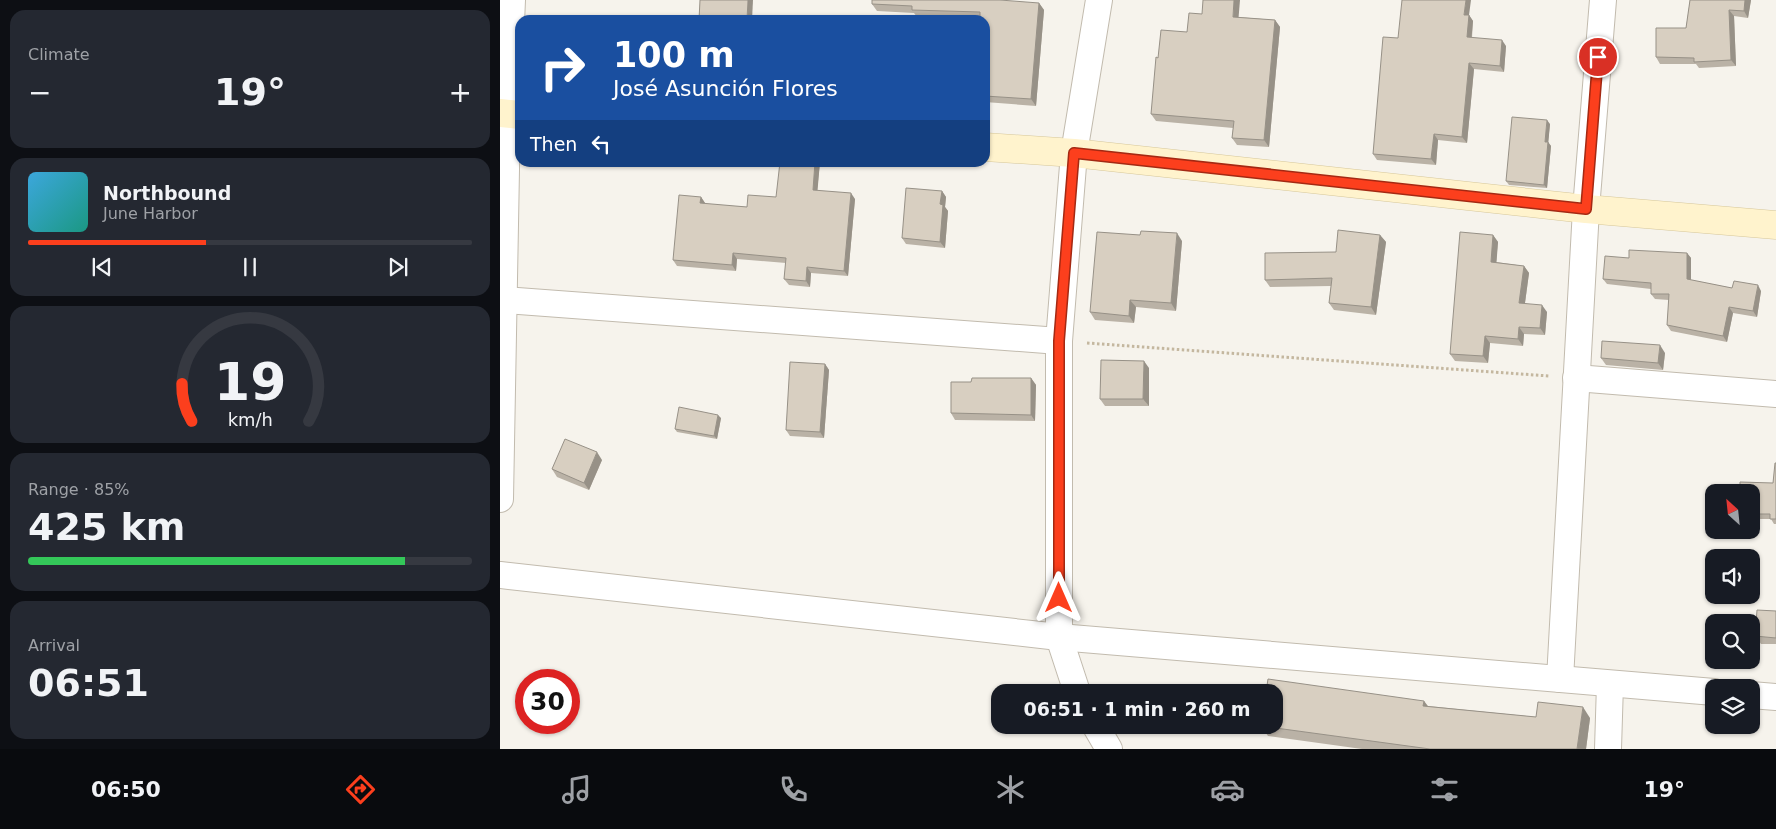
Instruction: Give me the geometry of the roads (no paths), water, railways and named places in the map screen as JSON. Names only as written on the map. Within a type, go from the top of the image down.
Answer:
[{"type":"street","points":[[500,499],[512,0]]},
{"type":"street","points":[[1074,684],[1059,637],[1059,341],[1074,153],[1099,0]]},
{"type":"street","points":[[1560,679],[1586,209],[1603,0]]},
{"type":"street","points":[[990,147],[1074,153],[1586,209],[1776,225]]},
{"type":"street","points":[[505,300],[1059,341]]},
{"type":"street","points":[[1576,378],[1776,394]]},
{"type":"street","points":[[500,576],[1059,637],[1705,691]]},
{"type":"street","points":[[1608,749],[1610,684]]},
{"type":"street","points":[[1760,696],[1776,697]]},
{"type":"street","points":[[1101,734],[1109,749]]}]
